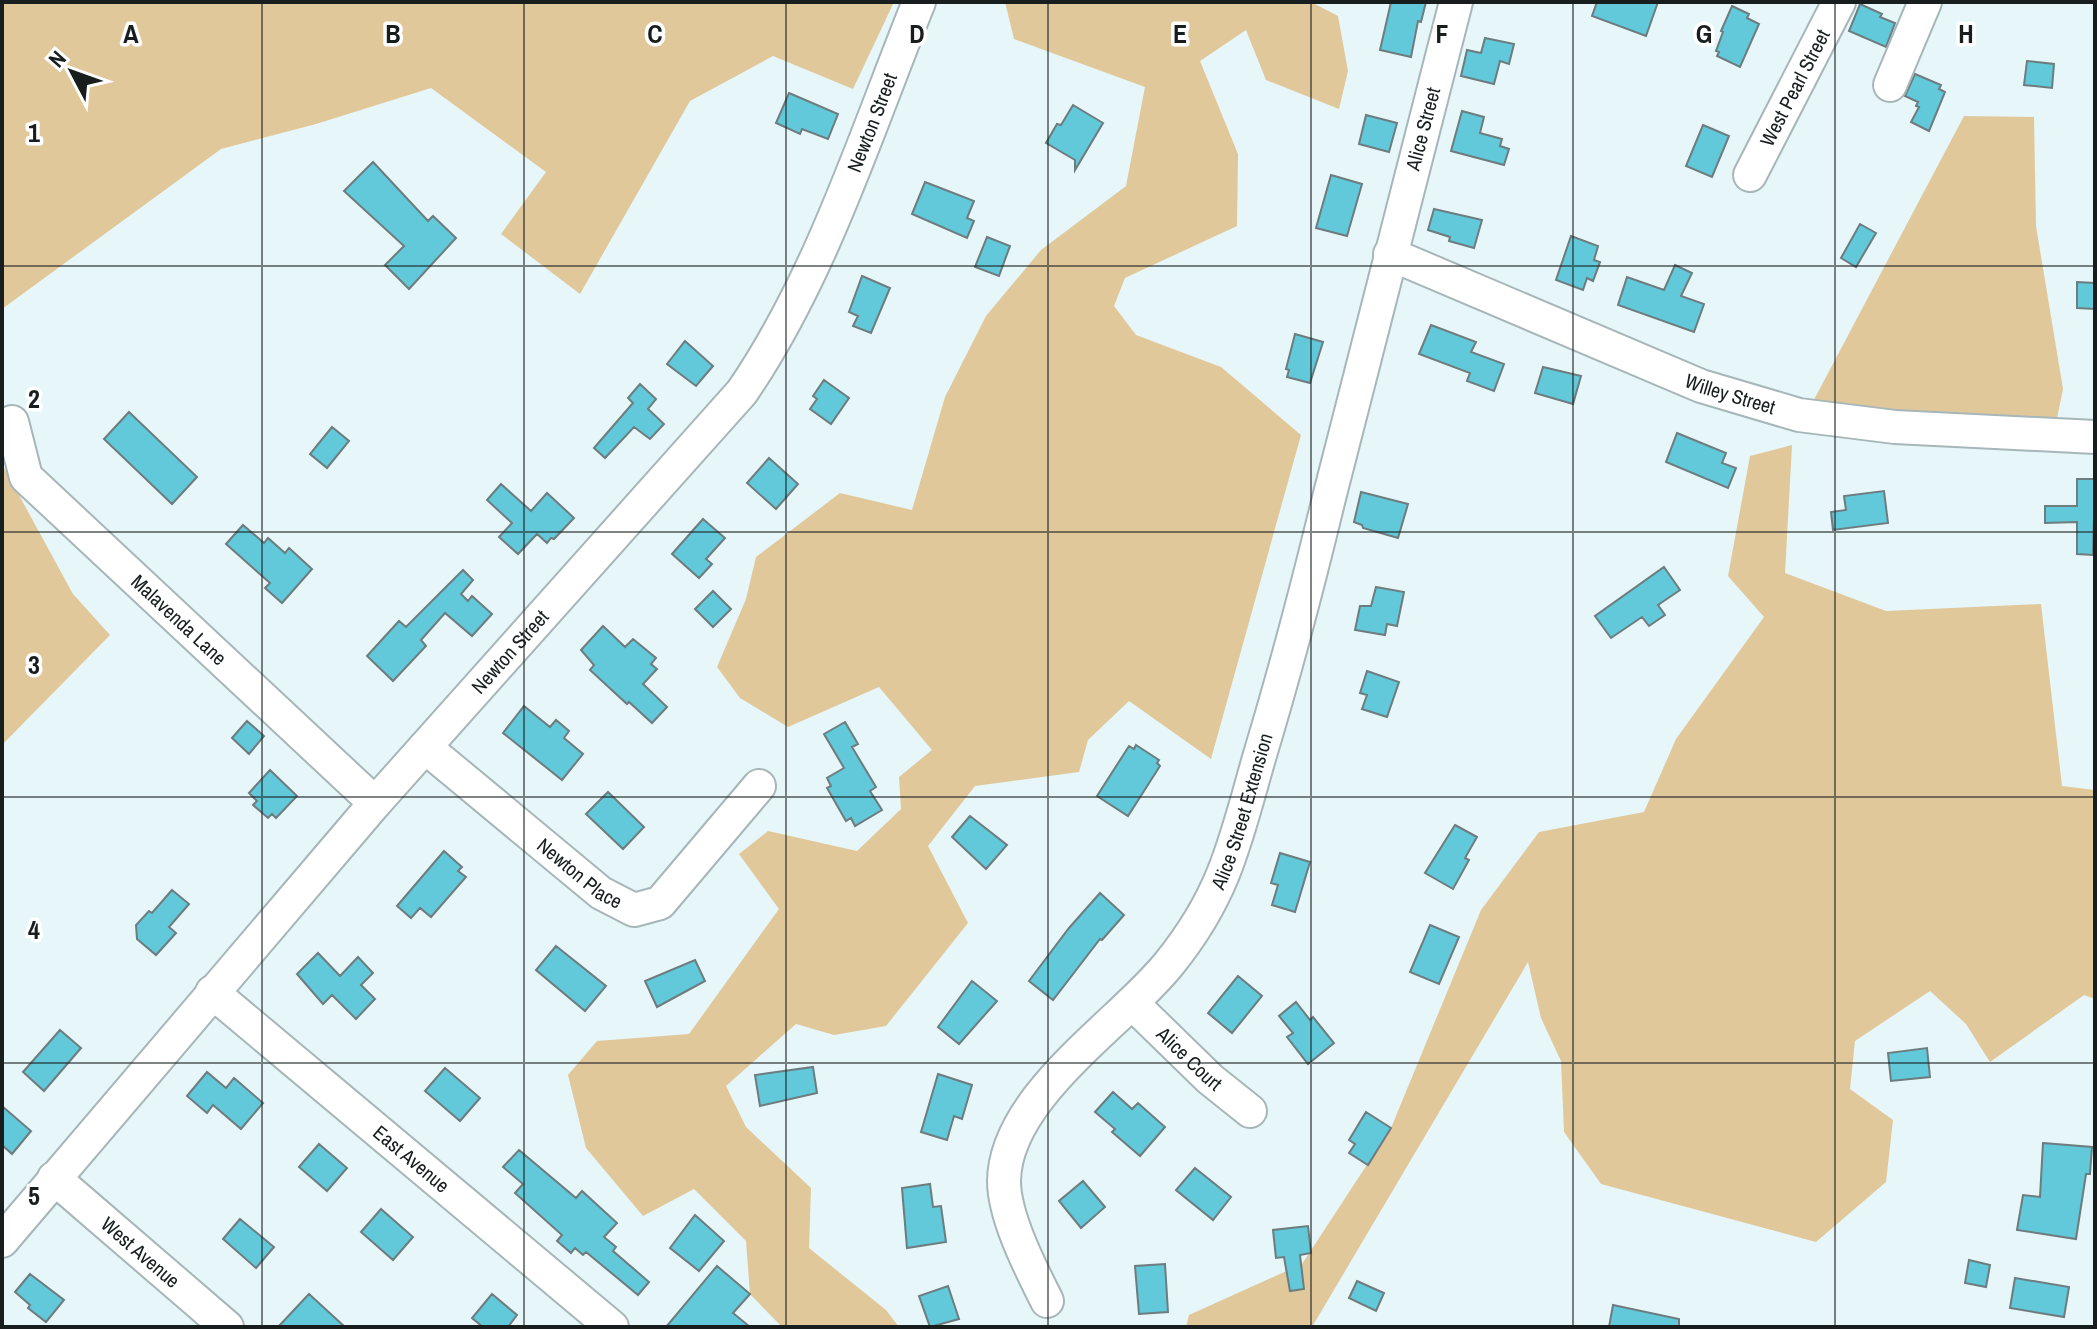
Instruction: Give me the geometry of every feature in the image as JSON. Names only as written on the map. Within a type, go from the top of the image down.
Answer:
[{"type":"street","name":"Newton Street","points":[[2,1241],[375,803],[742,392],[767,356],[826,236],[919,2]]},
{"type":"street","name":"Alice Street","points":[[1390,254],[1456,2]]},
{"type":"street","name":"West Pearl Street","points":[[1750,175],[1839,2]]},
{"type":"street","points":[[1890,85],[1925,2]]},
{"type":"street","name":"Willey Street","points":[[1390,254],[1701,386],[1799,415],[1895,427],[2095,437]]},
{"type":"street","name":"Alice Street Extension","points":[[1047,1301],[1023,1254],[1007,1200],[1005,1168],[1018,1134],[1043,1093],[1168,965],[1199,921],[1223,874],[1292,647],[1390,254]]},
{"type":"street","name":"Malavenda Lane","points":[[12,422],[26,477],[375,803]]},
{"type":"street","name":"Newton Place","points":[[425,747],[601,893],[634,910],[660,903],[759,786]]},
{"type":"street","name":"East Avenue","points":[[212,992],[612,1327]]},
{"type":"street","name":"Alice Court","points":[[1132,1003],[1210,1079],[1250,1111]]},
{"type":"street","name":"West Avenue","points":[[54,1178],[227,1327]]},
{"type":"shaded area","points":[[2,2],[894,2],[853,89],[773,56],[690,101],[580,294],[501,234],[546,172],[431,88],[316,124],[221,149],[2,309]]},
{"type":"shaded area","points":[[1005,2],[1311,2],[1338,16],[1348,71],[1339,109],[1266,80],[1246,30],[1200,61],[1238,154],[1237,226],[1125,278],[1114,306],[1136,335],[1221,367],[1301,435],[1211,759],[1129,701],[1088,740],[1079,772],[975,786],[928,846],[968,923],[886,1026],[834,1035],[796,1024],[726,1086],[746,1127],[811,1188],[809,1248],[886,1310],[899,1327],[782,1327],[750,1294],[746,1241],[694,1189],[643,1216],[586,1148],[568,1075],[597,1041],[689,1034],[779,909],[739,854],[768,831],[857,851],[901,809],[899,777],[932,750],[879,687],[788,727],[740,698],[717,667],[746,599],[756,557],[840,493],[912,510],[945,397],[986,316],[1041,250],[1126,186],[1145,87],[1014,39]]},
{"type":"shaded area","points":[[1964,116],[2034,117],[2036,226],[2063,389],[2057,418],[1918,419],[1808,411]]},
{"type":"shaded area","points":[[1792,445],[1785,573],[1886,611],[2041,604],[2062,786],[2095,790],[2095,999],[2084,995],[1990,1062],[1966,1024],[1930,991],[1855,1041],[1850,1089],[1893,1120],[1886,1182],[1816,1242],[1601,1184],[1564,1132],[1561,1061],[1541,1018],[1528,962],[1312,1327],[1186,1327],[1189,1315],[1302,1264],[1391,1128],[1481,910],[1539,832],[1644,812],[1676,739],[1764,617],[1728,576],[1750,456]]},
{"type":"shaded area","points":[[2,464],[73,594],[110,635],[2,745]]},
{"type":"building","points":[[1391,2],[1426,2],[1421,22],[1418,21],[1411,57],[1380,50]]},
{"type":"building","points":[[1597,2],[1658,2],[1646,36],[1592,16]]},
{"type":"building","points":[[1860,4],[1895,23],[1886,47],[1849,31]]},
{"type":"building","points":[[1732,6],[1749,14],[1747,18],[1759,24],[1740,67],[1717,56],[1719,52],[1716,51]]},
{"type":"building","points":[[1485,38],[1514,44],[1509,64],[1500,61],[1494,84],[1461,76],[1467,50],[1481,53]]},
{"type":"building","points":[[2027,61],[2054,64],[2052,88],[2024,85]]},
{"type":"building","points":[[1915,74],[1941,85],[1939,89],[1945,92],[1929,131],[1911,122],[1919,107],[1916,106],[1918,102],[1905,96]]},
{"type":"building","points":[[789,93],[838,114],[828,139],[802,129],[800,134],[776,123]]},
{"type":"building","points":[[1073,105],[1103,123],[1075,170],[1075,160],[1046,143]]},
{"type":"building","points":[[1462,111],[1484,117],[1480,133],[1502,139],[1500,146],[1509,149],[1504,165],[1451,151]]},
{"type":"building","points":[[1366,115],[1397,123],[1389,152],[1359,144]]},
{"type":"building","points":[[1703,125],[1729,136],[1712,177],[1686,166]]},
{"type":"building","points":[[373,162],[428,221],[433,216],[456,238],[409,289],[385,265],[404,246],[344,191]]},
{"type":"building","points":[[1331,175],[1362,184],[1347,236],[1316,228]]},
{"type":"building","points":[[925,182],[974,201],[967,218],[974,221],[967,238],[912,214]]},
{"type":"building","points":[[1434,209],[1482,220],[1474,248],[1449,241],[1450,237],[1428,230]]},
{"type":"building","points":[[1860,224],[1876,233],[1856,267],[1841,258]]},
{"type":"building","points":[[1571,236],[1598,246],[1594,260],[1600,262],[1593,281],[1587,278],[1583,290],[1556,280]]},
{"type":"building","points":[[987,237],[1010,246],[999,276],[975,267]]},
{"type":"building","points":[[1675,265],[1692,273],[1681,296],[1704,304],[1694,332],[1618,305],[1627,277],[1664,290]]},
{"type":"building","points":[[862,276],[890,288],[871,333],[853,326],[858,316],[849,312]]},
{"type":"building","points":[[2077,282],[2095,283],[2095,309],[2077,308]]},
{"type":"building","points":[[1431,325],[1476,342],[1471,352],[1504,364],[1494,391],[1467,381],[1470,373],[1419,354]]},
{"type":"building","points":[[1295,334],[1323,342],[1310,383],[1287,377],[1289,370],[1286,369]]},
{"type":"building","points":[[685,341],[713,366],[696,386],[667,364]]},
{"type":"building","points":[[1543,367],[1581,376],[1573,404],[1535,393]]},
{"type":"building","points":[[824,380],[849,398],[831,424],[810,409],[817,399],[813,396]]},
{"type":"building","points":[[640,384],[656,399],[648,409],[664,424],[650,439],[634,427],[605,458],[594,448],[633,403],[628,398]]},
{"type":"building","points":[[129,412],[197,477],[172,504],[104,439]]},
{"type":"building","points":[[332,427],[349,441],[327,468],[310,454]]},
{"type":"building","points":[[1677,433],[1726,453],[1722,463],[1736,468],[1728,488],[1666,462]]},
{"type":"building","points":[[769,458],[798,484],[776,509],[747,483]]},
{"type":"building","points":[[2077,479],[2095,479],[2093,555],[2077,554],[2077,522],[2045,523],[2045,506],[2077,506]]},
{"type":"building","points":[[501,484],[531,511],[547,493],[574,518],[554,539],[547,543],[537,534],[518,554],[499,537],[512,523],[487,500]]},
{"type":"building","points":[[1884,491],[1888,523],[1833,530],[1831,512],[1846,510],[1844,496]]},
{"type":"building","points":[[1361,492],[1408,504],[1398,538],[1363,528],[1354,522]]},
{"type":"building","points":[[703,519],[725,538],[706,559],[712,564],[699,578],[672,554]]},
{"type":"building","points":[[243,525],[264,543],[268,538],[285,553],[289,548],[312,569],[282,603],[265,588],[270,583],[226,544]]},
{"type":"building","points":[[1664,567],[1680,590],[1658,605],[1665,615],[1649,626],[1642,617],[1611,638],[1595,616]]},
{"type":"building","points":[[463,570],[473,580],[461,594],[468,601],[472,596],[492,614],[472,636],[445,613],[421,640],[426,646],[393,681],[367,656],[399,621],[406,627]]},
{"type":"building","points":[[1376,587],[1404,592],[1397,626],[1387,624],[1385,635],[1355,630],[1360,606],[1371,606]]},
{"type":"building","points":[[713,591],[731,609],[713,627],[695,609]]},
{"type":"building","points":[[603,626],[625,647],[633,639],[656,658],[651,664],[657,669],[643,684],[667,707],[652,723],[590,670],[594,665],[581,650]]},
{"type":"building","points":[[1367,671],[1399,682],[1387,717],[1362,709],[1367,695],[1360,693]]},
{"type":"building","points":[[524,706],[550,727],[556,720],[569,731],[564,738],[583,754],[562,780],[503,733]]},
{"type":"building","points":[[247,721],[264,736],[249,754],[232,738]]},
{"type":"building","points":[[845,722],[858,744],[852,747],[876,787],[870,791],[882,810],[855,826],[851,818],[846,821],[827,788],[831,786],[827,778],[844,768],[824,734]]},
{"type":"building","points":[[1136,745],[1159,760],[1157,763],[1160,766],[1128,816],[1097,796],[1129,746],[1134,749]]},
{"type":"building","points":[[270,770],[297,796],[276,818],[272,814],[268,818],[253,805],[257,801],[249,793]]},
{"type":"building","points":[[608,792],[644,827],[623,849],[586,814]]},
{"type":"building","points":[[970,816],[1007,845],[986,869],[952,837]]},
{"type":"building","points":[[1455,825],[1477,837],[1453,889],[1425,873]]},
{"type":"building","points":[[444,851],[462,867],[458,871],[466,877],[431,917],[420,908],[411,918],[397,906]]},
{"type":"building","points":[[1280,853],[1310,862],[1295,912],[1272,905],[1278,885],[1271,883]]},
{"type":"building","points":[[172,890],[189,904],[169,927],[176,933],[156,955],[137,939],[136,925],[149,911],[152,913]]},
{"type":"building","points":[[1100,893],[1124,915],[1100,939],[1053,1000],[1029,981]]},
{"type":"building","points":[[1430,925],[1459,937],[1439,984],[1410,972]]},
{"type":"building","points":[[556,946],[606,986],[585,1011],[536,970]]},
{"type":"building","points":[[318,953],[340,976],[358,957],[373,973],[361,985],[375,999],[356,1019],[332,995],[323,1004],[297,974]]},
{"type":"building","points":[[695,960],[705,981],[657,1007],[645,981]]},
{"type":"building","points":[[1238,976],[1262,996],[1232,1033],[1208,1013]]},
{"type":"building","points":[[972,981],[997,1001],[959,1044],[938,1027]]},
{"type":"building","points":[[1296,1002],[1334,1043],[1308,1064],[1287,1037],[1293,1033],[1279,1016]]},
{"type":"building","points":[[60,1030],[81,1048],[44,1091],[23,1072]]},
{"type":"building","points":[[1927,1048],[1930,1077],[1891,1081],[1888,1053]]},
{"type":"building","points":[[813,1067],[817,1093],[760,1106],[755,1075]]},
{"type":"building","points":[[445,1068],[480,1098],[460,1121],[425,1091]]},
{"type":"building","points":[[207,1072],[226,1088],[234,1078],[263,1103],[241,1129],[213,1105],[207,1113],[187,1096]]},
{"type":"building","points":[[938,1074],[972,1085],[962,1119],[954,1116],[947,1140],[921,1132]]},
{"type":"building","points":[[1113,1092],[1132,1109],[1138,1103],[1165,1127],[1140,1156],[1112,1132],[1115,1129],[1095,1112]]},
{"type":"building","points":[[2,1106],[31,1131],[12,1154],[2,1145]]},
{"type":"building","points":[[1366,1112],[1391,1128],[1368,1165],[1349,1153],[1355,1144],[1349,1140]]},
{"type":"building","points":[[2043,1143],[2092,1147],[2090,1174],[2086,1174],[2076,1239],[2017,1230],[2023,1195],[2040,1197]]},
{"type":"building","points":[[319,1144],[347,1168],[327,1191],[299,1167]]},
{"type":"building","points":[[519,1150],[576,1198],[582,1191],[617,1223],[604,1237],[616,1247],[613,1251],[649,1282],[638,1295],[586,1252],[583,1255],[575,1248],[571,1253],[557,1241],[562,1235],[515,1193],[523,1184],[503,1167]]},
{"type":"building","points":[[1195,1168],[1231,1197],[1213,1220],[1176,1190]]},
{"type":"building","points":[[1083,1181],[1105,1207],[1081,1228],[1059,1201]]},
{"type":"building","points":[[930,1184],[933,1207],[941,1206],[946,1242],[907,1248],[902,1188]]},
{"type":"building","points":[[381,1209],[413,1237],[393,1260],[361,1232]]},
{"type":"building","points":[[695,1215],[724,1241],[699,1271],[670,1248]]},
{"type":"building","points":[[240,1219],[274,1247],[256,1268],[223,1239]]},
{"type":"building","points":[[1308,1226],[1311,1253],[1300,1255],[1304,1289],[1290,1291],[1284,1257],[1276,1258],[1273,1230]]},
{"type":"building","points":[[1969,1260],[1990,1265],[1986,1287],[1965,1283]]},
{"type":"building","points":[[1165,1264],[1168,1312],[1139,1314],[1135,1266]]},
{"type":"building","points":[[717,1266],[750,1294],[733,1313],[750,1327],[666,1327]]},
{"type":"building","points":[[30,1274],[64,1300],[46,1322],[28,1308],[30,1305],[15,1292]]},
{"type":"building","points":[[2015,1278],[2069,1287],[2064,1317],[2010,1308]]},
{"type":"building","points":[[1357,1281],[1384,1293],[1376,1311],[1349,1298]]},
{"type":"building","points":[[948,1286],[959,1319],[930,1327],[919,1296]]},
{"type":"building","points":[[309,1294],[345,1327],[278,1327]]},
{"type":"building","points":[[492,1294],[517,1315],[508,1327],[483,1327],[472,1318]]},
{"type":"building","points":[[1613,1305],[1679,1319],[1679,1327],[1609,1327]]}]
